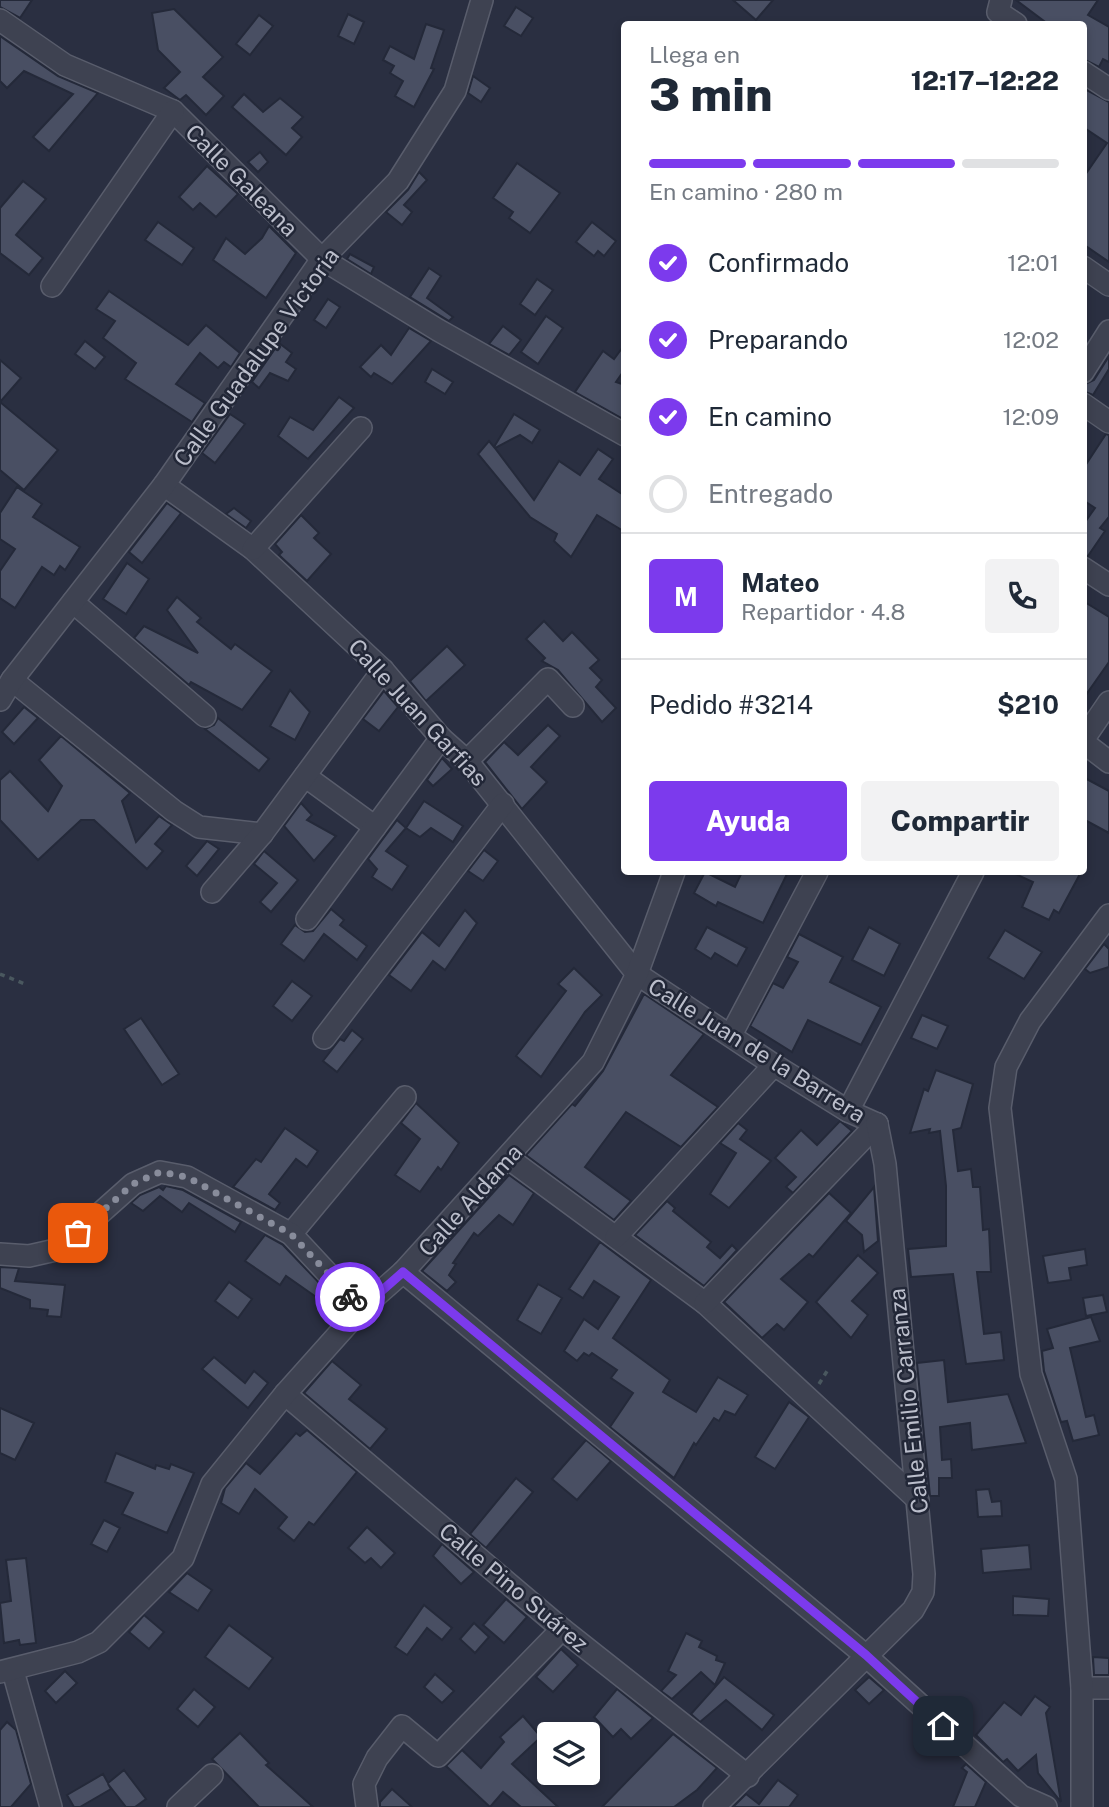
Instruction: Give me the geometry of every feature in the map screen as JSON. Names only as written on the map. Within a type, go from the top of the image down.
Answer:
[{"type":"street","name":"Calle Guadalupe Victoria","points":[[0,699],[164,485],[322,258],[398,181],[455,91],[482,0]]},
{"type":"street","points":[[999,6],[1013,21]]},
{"type":"street","name":"Calle Galeana","points":[[0,20],[65,65],[173,111],[322,258],[438,330],[621,433]]},
{"type":"street","points":[[1087,75],[1109,89]]},
{"type":"street","points":[[52,286],[173,111]]},
{"type":"street","points":[[1087,270],[1109,285]]},
{"type":"street","points":[[1087,366],[1109,331]]},
{"type":"street","points":[[1087,407],[1109,422]]},
{"type":"street","points":[[253,549],[361,428]]},
{"type":"street","name":"Calle Juan Garfias","points":[[164,485],[253,549],[383,670],[441,738],[467,761],[638,974]]},
{"type":"street","points":[[1087,571],[1109,585]]},
{"type":"street","points":[[73,602],[205,716]]},
{"type":"street","points":[[212,892],[262,834],[383,670]]},
{"type":"street","points":[[467,761],[548,679],[573,706]]},
{"type":"street","points":[[12,680],[174,811],[198,827],[262,834]]},
{"type":"street","points":[[1087,735],[1109,702]]},
{"type":"street","points":[[307,919],[441,738]]},
{"type":"street","points":[[1087,744],[1109,762]]},
{"type":"street","points":[[305,776],[376,827]]},
{"type":"street","points":[[324,1038],[503,804]]},
{"type":"street","name":"Calle Aldama","points":[[6,1671],[78,1653],[99,1642],[183,1558],[212,1484],[285,1394],[361,1309],[403,1272],[593,1062],[638,974],[673,875]]},
{"type":"street","points":[[731,1035],[815,875]]},
{"type":"street","points":[[848,1111],[971,875]]},
{"type":"street","points":[[1082,1807],[1082,1688],[1066,1479],[1031,1374],[1000,1108],[1006,1068],[1030,1021],[1109,915]]},
{"type":"street","name":"Calle Juan de la Barrera","points":[[638,974],[774,1065],[848,1111],[877,1124]]},
{"type":"street","points":[[616,1237],[774,1065]]},
{"type":"street","points":[[291,1234],[405,1097]]},
{"type":"street","points":[[705,1303],[877,1124]]},
{"type":"street","name":"Calle Emilio Carranza","points":[[714,1807],[913,1610],[923,1592],[918,1500],[885,1164],[877,1124]]},
{"type":"street","points":[[508,1158],[705,1303],[918,1500]]},
{"type":"street","points":[[0,1254],[29,1256],[60,1249],[133,1184],[160,1172],[187,1177],[291,1234],[361,1309]]},
{"type":"street","points":[[403,1272],[866,1655],[1021,1796],[1046,1807]]},
{"type":"street","name":"Calle Pino Suárez","points":[[285,1394],[562,1629],[748,1776]]},
{"type":"street","points":[[368,1807],[364,1784],[377,1758],[402,1726],[438,1756],[562,1629]]},
{"type":"street","points":[[6,1671],[51,1807]]},
{"type":"street","points":[[1082,1688],[1109,1688]]},
{"type":"street","points":[[178,1807],[212,1775]]},
{"type":"path","points":[[0,974],[25,984]]},
{"type":"building","points":[[0,0],[32,0],[20,18],[0,7]]},
{"type":"building","points":[[733,0],[773,0],[756,20]]},
{"type":"building","points":[[1016,0],[1098,0],[1088,15],[1109,27],[1109,62],[1103,59],[1099,67],[1087,61],[1087,21],[1044,21]]},
{"type":"building","points":[[516,7],[533,18],[521,36],[504,26]]},
{"type":"building","points":[[174,9],[223,57],[203,77],[224,96],[206,115],[186,95],[180,100],[164,88],[180,72],[158,50],[152,13]]},
{"type":"building","points":[[348,14],[364,22],[354,44],[338,36]]},
{"type":"building","points":[[259,15],[273,26],[250,55],[236,44]]},
{"type":"building","points":[[426,24],[444,30],[431,68],[434,69],[414,107],[395,96],[403,81],[390,73],[394,66],[383,60],[390,46],[414,59]]},
{"type":"building","points":[[0,36],[58,76],[98,93],[49,151],[33,137],[73,94],[24,71],[7,88],[0,81]]},
{"type":"building","points":[[473,76],[490,88],[481,102],[468,93]]},
{"type":"building","points":[[1087,90],[1109,102],[1109,262],[1087,247],[1087,172],[1107,143],[1087,130]]},
{"type":"building","points":[[244,94],[263,112],[280,98],[303,117],[292,128],[302,137],[286,155],[232,107]]},
{"type":"building","points":[[260,152],[268,162],[258,172],[248,162]]},
{"type":"building","points":[[517,163],[560,193],[530,233],[509,218],[513,212],[493,198]]},
{"type":"building","points":[[207,166],[238,194],[216,217],[200,203],[193,210],[179,197]]},
{"type":"building","points":[[419,172],[427,180],[404,205],[412,212],[402,225],[386,212],[408,190]]},
{"type":"building","points":[[23,181],[46,199],[16,235],[43,258],[29,275],[0,253],[0,208]]},
{"type":"building","points":[[158,222],[194,248],[182,265],[145,240]]},
{"type":"building","points":[[592,222],[616,241],[604,256],[598,251],[594,256],[576,242]]},
{"type":"building","points":[[269,226],[296,253],[266,298],[213,260],[226,238],[245,254],[262,238]]},
{"type":"building","points":[[350,254],[374,267],[371,274],[347,259]]},
{"type":"building","points":[[429,268],[441,276],[427,298],[453,317],[449,321],[410,297]]},
{"type":"building","points":[[537,279],[553,290],[535,315],[520,304]]},
{"type":"building","points":[[109,291],[188,345],[206,325],[240,353],[231,367],[224,362],[218,368],[200,353],[176,384],[205,403],[192,422],[125,379],[136,363],[103,338],[115,321],[96,309]]},
{"type":"building","points":[[328,299],[340,307],[326,328],[314,320]]},
{"type":"building","points":[[546,316],[563,328],[538,364],[521,352]]},
{"type":"building","points":[[503,326],[521,340],[509,355],[489,344]]},
{"type":"building","points":[[409,328],[431,341],[392,384],[374,373],[371,377],[360,367],[381,345],[391,355]]},
{"type":"building","points":[[85,341],[105,357],[95,369],[75,354]]},
{"type":"building","points":[[279,343],[292,353],[286,362],[296,369],[288,381],[270,373],[259,388],[252,382]]},
{"type":"building","points":[[621,349],[621,375],[616,382],[621,384],[621,418],[575,392],[603,351],[614,359]]},
{"type":"building","points":[[1109,356],[1109,369],[1093,395],[1087,393],[1087,383],[1094,380]]},
{"type":"building","points":[[0,360],[21,378],[0,402]]},
{"type":"building","points":[[432,369],[453,382],[445,394],[425,382]]},
{"type":"building","points":[[339,397],[354,408],[308,459],[278,436],[290,417],[313,430]]},
{"type":"building","points":[[0,402],[58,450],[24,490],[0,470]]},
{"type":"building","points":[[230,414],[245,424],[215,463],[202,453]]},
{"type":"building","points":[[514,414],[540,430],[532,443],[520,435],[495,448],[534,500],[559,461],[580,475],[598,449],[613,459],[599,479],[621,493],[621,530],[597,515],[571,557],[554,541],[557,534],[530,517],[478,454],[489,441],[494,447]]},
{"type":"building","points":[[1106,434],[1109,435],[1109,517],[1100,528],[1105,531],[1088,556],[1087,519],[1095,508],[1087,503],[1087,463]]},
{"type":"building","points":[[17,487],[42,504],[33,517],[80,547],[65,570],[60,566],[54,575],[42,567],[15,608],[0,598],[0,571],[15,549],[0,539],[0,513]]},
{"type":"building","points":[[167,503],[181,513],[142,563],[129,552]]},
{"type":"building","points":[[234,508],[251,521],[246,528],[226,514]]},
{"type":"building","points":[[301,515],[319,533],[314,538],[331,554],[307,581],[279,555],[282,552],[275,544]]},
{"type":"building","points":[[127,563],[149,579],[126,614],[103,599]]},
{"type":"building","points":[[177,597],[201,618],[197,622],[231,649],[235,644],[272,671],[242,710],[191,682],[189,685],[134,638],[144,626],[198,653],[167,610]]},
{"type":"building","points":[[1087,603],[1109,617],[1109,662],[1087,693]]},
{"type":"building","points":[[544,621],[563,641],[572,632],[599,660],[590,668],[602,680],[596,687],[616,708],[602,722],[558,670],[542,661],[545,658],[526,639]]},
{"type":"building","points":[[447,646],[465,665],[426,701],[410,681]]},
{"type":"building","points":[[290,690],[310,712],[295,740],[270,726]]},
{"type":"building","points":[[384,691],[398,707],[379,731],[363,719]]},
{"type":"building","points":[[24,707],[38,718],[14,744],[2,732]]},
{"type":"building","points":[[218,718],[269,759],[259,771],[205,729],[214,725]]},
{"type":"building","points":[[548,725],[560,736],[531,767],[547,782],[522,809],[485,762],[504,742],[518,755]]},
{"type":"building","points":[[61,736],[130,793],[122,801],[136,842],[159,816],[172,825],[155,844],[163,851],[147,869],[94,820],[81,820],[38,860],[0,820],[0,780],[10,771],[48,811],[62,786],[39,760]]},
{"type":"building","points":[[442,758],[452,769],[433,786],[427,780]]},
{"type":"building","points":[[1087,779],[1109,791],[1109,833],[1087,821]]},
{"type":"building","points":[[424,801],[463,826],[453,842],[431,828],[420,837],[406,828]]},
{"type":"building","points":[[301,803],[312,815],[307,820],[336,836],[314,861],[284,826]]},
{"type":"building","points":[[397,820],[406,828],[386,851],[408,866],[392,890],[372,877],[377,869],[368,859]]},
{"type":"building","points":[[207,841],[219,849],[197,876],[186,866]]},
{"type":"building","points":[[484,850],[498,861],[483,881],[468,871]]},
{"type":"building","points":[[264,851],[298,880],[271,912],[260,902],[277,883],[254,864]]},
{"type":"building","points":[[703,875],[711,875],[735,887],[741,875],[787,875],[763,923],[718,902],[716,906],[694,893]]},
{"type":"building","points":[[1018,875],[1079,875],[1059,913],[1054,910],[1049,920],[1022,907],[1033,882]]},
{"type":"building","points":[[331,909],[344,920],[340,925],[367,946],[357,960],[324,934],[304,961],[281,944],[295,925],[305,932],[313,931]]},
{"type":"building","points":[[465,910],[477,923],[445,970],[433,961],[411,991],[389,975],[422,932],[439,946]]},
{"type":"building","points":[[707,927],[747,948],[737,966],[715,953],[711,959],[695,949]]},
{"type":"building","points":[[869,927],[900,944],[884,976],[852,960]]},
{"type":"building","points":[[1005,930],[1042,952],[1024,979],[988,958]]},
{"type":"building","points":[[799,934],[843,957],[830,982],[881,1007],[861,1045],[808,1020],[792,1052],[750,1026],[773,983],[783,988],[798,962],[787,957]]},
{"type":"building","points":[[1104,944],[1109,949],[1109,967],[1090,973],[1085,969]]},
{"type":"building","points":[[574,968],[602,995],[585,1012],[541,1077],[516,1056],[566,991],[558,984]]},
{"type":"building","points":[[292,981],[312,996],[292,1021],[273,1006]]},
{"type":"building","points":[[644,994],[704,1034],[671,1075],[718,1107],[681,1147],[626,1112],[585,1167],[631,1201],[614,1220],[526,1155],[572,1104],[575,1106],[603,1071]]},
{"type":"building","points":[[922,1015],[948,1026],[937,1049],[911,1038]]},
{"type":"building","points":[[141,1018],[179,1074],[162,1085],[124,1029]]},
{"type":"building","points":[[352,1030],[363,1039],[337,1072],[323,1061],[340,1039],[344,1041]]},
{"type":"building","points":[[936,1070],[973,1084],[961,1128],[953,1130],[958,1171],[971,1169],[973,1187],[980,1187],[983,1230],[989,1229],[991,1272],[977,1272],[984,1334],[1001,1332],[1004,1360],[966,1364],[953,1274],[911,1277],[908,1249],[946,1246],[946,1186],[940,1131],[929,1133],[930,1129],[910,1133],[924,1089],[928,1091]]},
{"type":"building","points":[[416,1103],[459,1143],[441,1170],[438,1167],[420,1192],[395,1175],[420,1139],[401,1123]]},
{"type":"building","points":[[840,1121],[852,1131],[793,1193],[786,1187],[796,1177],[775,1158],[801,1130],[817,1145]]},
{"type":"building","points":[[738,1123],[747,1130],[740,1139],[771,1161],[729,1208],[710,1194],[736,1153],[720,1143]]},
{"type":"building","points":[[285,1128],[318,1151],[307,1167],[296,1159],[269,1194],[280,1203],[275,1210],[233,1187],[256,1159],[261,1162]]},
{"type":"building","points":[[509,1175],[534,1193],[513,1225],[499,1215],[478,1236],[474,1233],[453,1263],[456,1264],[449,1275],[456,1282],[447,1291],[422,1271]]},
{"type":"building","points":[[166,1186],[183,1190],[241,1222],[235,1232],[189,1203],[182,1212],[160,1196],[143,1211],[131,1203],[140,1195],[159,1187],[163,1190]]},
{"type":"building","points":[[874,1187],[878,1241],[864,1252],[862,1235],[846,1221]]},
{"type":"building","points":[[829,1193],[851,1213],[813,1257],[809,1254],[781,1279],[808,1302],[784,1330],[777,1324],[762,1338],[724,1302]]},
{"type":"building","points":[[667,1201],[675,1208],[673,1211],[711,1242],[707,1247],[720,1258],[732,1245],[737,1250],[704,1286],[635,1235]]},
{"type":"building","points":[[265,1235],[283,1245],[326,1290],[319,1299],[286,1276],[280,1285],[245,1261]]},
{"type":"building","points":[[600,1242],[651,1280],[613,1338],[670,1380],[663,1392],[696,1412],[718,1377],[748,1395],[735,1415],[725,1411],[719,1421],[714,1418],[696,1445],[694,1443],[674,1478],[610,1427],[633,1393],[611,1378],[617,1370],[592,1353],[589,1356],[584,1353],[577,1361],[564,1351],[584,1319],[598,1329],[619,1297],[594,1281],[583,1298],[569,1289]]},
{"type":"building","points":[[1085,1249],[1087,1265],[1069,1268],[1071,1280],[1048,1283],[1043,1256]]},
{"type":"building","points":[[858,1255],[878,1273],[852,1301],[868,1315],[851,1338],[816,1302]]},
{"type":"building","points":[[0,1267],[19,1268],[15,1281],[65,1285],[61,1317],[47,1316],[48,1310],[30,1308],[30,1300],[0,1288]]},
{"type":"building","points":[[229,1282],[252,1299],[238,1318],[215,1301]]},
{"type":"building","points":[[538,1284],[562,1298],[541,1334],[517,1320]]},
{"type":"building","points":[[1103,1295],[1107,1312],[1086,1316],[1083,1298]]},
{"type":"building","points":[[1091,1317],[1100,1341],[1070,1348],[1086,1417],[1094,1415],[1099,1435],[1073,1441],[1067,1421],[1061,1422],[1044,1371],[1042,1351],[1053,1348],[1047,1329]]},
{"type":"building","points":[[214,1357],[245,1383],[254,1371],[268,1383],[248,1408],[202,1369]]},
{"type":"building","points":[[944,1360],[948,1402],[1008,1394],[1026,1443],[972,1450],[970,1423],[940,1427],[942,1460],[951,1459],[952,1478],[939,1478],[939,1496],[930,1496],[917,1363]]},
{"type":"building","points":[[332,1361],[361,1385],[349,1399],[387,1429],[370,1449],[304,1393]]},
{"type":"building","points":[[789,1402],[809,1417],[775,1469],[755,1457]]},
{"type":"building","points":[[0,1408],[34,1423],[15,1460],[0,1453]]},
{"type":"building","points":[[307,1430],[357,1472],[314,1525],[309,1522],[294,1541],[278,1528],[287,1517],[255,1489],[239,1514],[221,1503],[225,1488],[246,1463],[260,1474],[296,1433],[300,1436]]},
{"type":"building","points":[[586,1440],[611,1461],[577,1500],[552,1479]]},
{"type":"building","points":[[116,1453],[155,1469],[156,1465],[169,1469],[171,1464],[194,1473],[167,1533],[122,1514],[133,1493],[105,1482]]},
{"type":"building","points":[[516,1478],[533,1492],[486,1548],[470,1534]]},
{"type":"building","points":[[989,1489],[992,1502],[1001,1501],[1002,1516],[978,1517],[976,1490]]},
{"type":"building","points":[[104,1520],[120,1528],[107,1552],[91,1544]]},
{"type":"building","points":[[367,1527],[395,1553],[381,1568],[371,1558],[365,1563],[348,1548]]},
{"type":"building","points":[[442,1544],[474,1572],[461,1584],[433,1556]]},
{"type":"building","points":[[1029,1545],[1031,1569],[983,1573],[981,1549]]},
{"type":"building","points":[[26,1558],[36,1643],[20,1645],[19,1640],[4,1643],[0,1603],[11,1601],[6,1560]]},
{"type":"building","points":[[187,1573],[212,1590],[198,1611],[169,1592]]},
{"type":"building","points":[[1013,1596],[1049,1599],[1048,1616],[1013,1615]]},
{"type":"building","points":[[506,1599],[527,1617],[504,1643],[483,1625]]},
{"type":"building","points":[[424,1605],[452,1628],[442,1640],[427,1628],[407,1655],[395,1647]]},
{"type":"building","points":[[144,1615],[164,1632],[149,1649],[129,1632]]},
{"type":"building","points":[[474,1623],[489,1637],[475,1653],[460,1639]]},
{"type":"building","points":[[229,1625],[273,1658],[249,1689],[205,1657]]},
{"type":"building","points":[[686,1633],[702,1641],[699,1647],[717,1656],[716,1660],[725,1663],[715,1685],[701,1672],[672,1699],[661,1691],[676,1675],[668,1671]]},
{"type":"building","points":[[561,1649],[578,1665],[553,1692],[536,1677]]},
{"type":"building","points":[[1093,1657],[1109,1658],[1109,1675],[1094,1675]]},
{"type":"building","points":[[65,1671],[77,1683],[56,1703],[45,1691]]},
{"type":"building","points":[[435,1674],[454,1691],[442,1703],[424,1687]]},
{"type":"building","points":[[724,1677],[774,1715],[762,1730],[726,1700],[700,1722],[691,1714]]},
{"type":"building","points":[[869,1677],[884,1690],[869,1704],[855,1690]]},
{"type":"building","points":[[194,1689],[215,1707],[198,1727],[177,1709]]},
{"type":"building","points":[[617,1689],[653,1718],[631,1739],[621,1729],[613,1737],[594,1717]]},
{"type":"building","points":[[1035,1696],[1050,1707],[1046,1713],[1061,1802],[1038,1773],[1036,1755],[1018,1771],[1007,1759],[1003,1762],[976,1735],[1004,1702],[1021,1715]]},
{"type":"building","points":[[523,1716],[537,1732],[537,1741],[512,1764],[558,1807],[521,1807],[503,1792],[490,1807],[446,1766],[462,1750],[481,1768],[504,1742],[500,1737]]},
{"type":"building","points":[[7,1722],[16,1730],[31,1784],[11,1807],[0,1807],[0,1730]]},
{"type":"building","points":[[240,1733],[269,1763],[266,1765],[313,1807],[259,1807],[212,1759]]},
{"type":"building","points":[[673,1734],[717,1768],[697,1790],[674,1807],[602,1807]]},
{"type":"building","points":[[966,1764],[986,1782],[975,1807],[953,1807],[967,1772],[962,1768]]},
{"type":"building","points":[[124,1770],[146,1799],[135,1807],[126,1807],[108,1784],[111,1789],[80,1807],[74,1807],[67,1795],[103,1774],[108,1783]]},
{"type":"building","points":[[778,1780],[798,1795],[789,1807],[733,1807],[746,1794],[759,1804]]},
{"type":"building","points":[[392,1789],[412,1807],[380,1807],[380,1802]]},
{"type":"way so far","points":[[78,1233],[133,1184],[160,1172],[187,1177],[291,1234],[350,1297]]},
{"type":"route","points":[[350,1297],[361,1309],[403,1272],[866,1655],[943,1726]]}]
